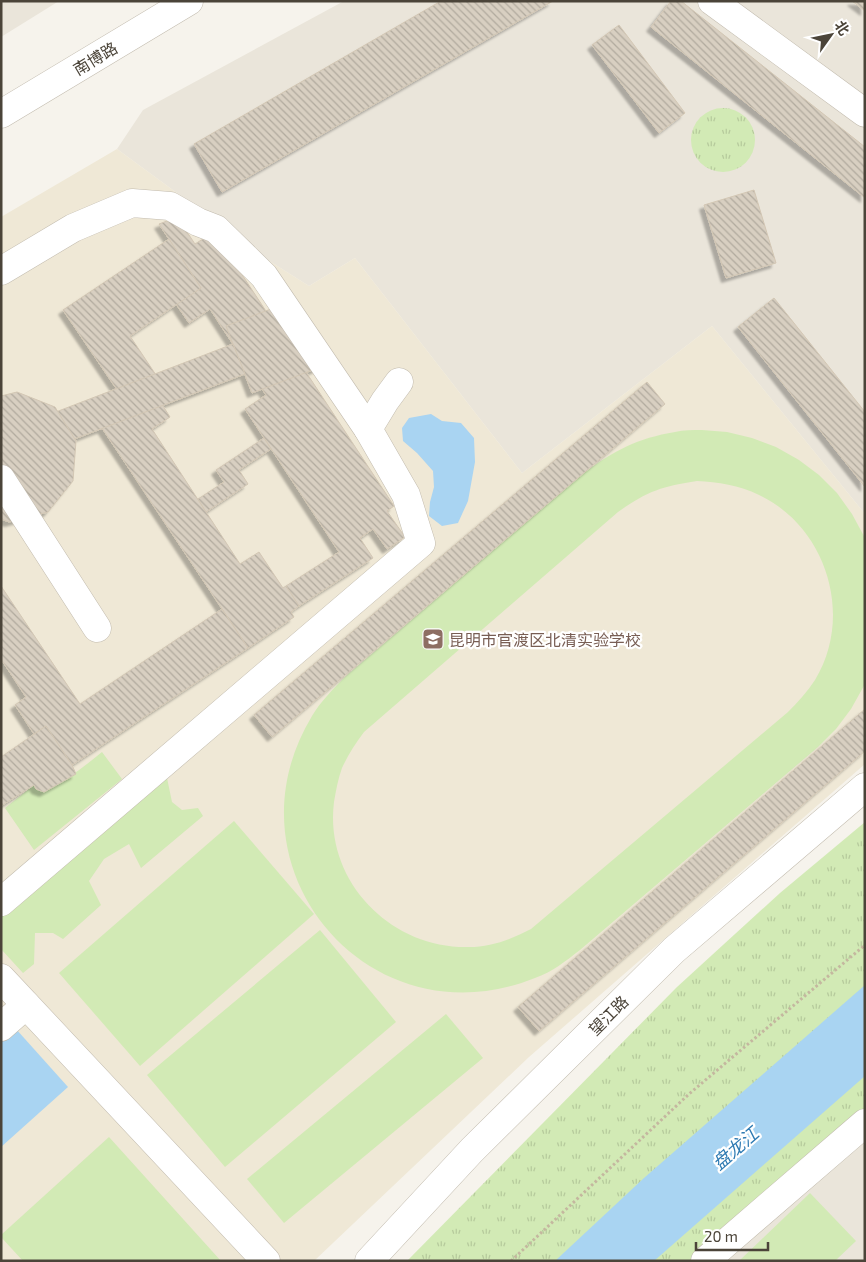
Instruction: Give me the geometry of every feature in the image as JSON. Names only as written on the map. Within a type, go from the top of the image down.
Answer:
[{"type":"street","name":"南博路","points":[[1,114],[189,1]]},
{"type":"street","points":[[712,1],[865,113]]},
{"type":"street","points":[[1,271],[73,228],[132,203],[170,206],[216,230],[264,276],[368,429],[406,495],[421,543],[1,902]]},
{"type":"street","points":[[368,429],[385,401],[400,382]]},
{"type":"street","points":[[1,479],[97,628]]},
{"type":"street","name":"望江路","points":[[369,1261],[472,1150],[674,950],[865,787]]},
{"type":"street","points":[[1,978],[266,1261]]},
{"type":"street","points":[[1,1027],[26,1005]]},
{"type":"street","points":[[705,1261],[865,1123]]},
{"type":"path","points":[[511,1261],[690,1094],[865,945]]},
{"type":"shaded area","points":[[1,1],[59,1],[1,37]]},
{"type":"shaded area","points":[[344,1],[865,1],[865,514],[712,326],[522,473],[355,258],[309,286],[271,262],[117,149],[143,110]]},
{"type":"shaded area","name":"昆明市官渡区北清实验学校","points":[[117,149],[271,262],[309,286],[355,258],[522,473],[712,326],[865,514],[865,764],[529,1057],[314,1261],[1,1261],[1,217]]},
{"type":"shaded area","points":[[865,1139],[865,1261],[727,1261],[802,1192]]},
{"type":"green space","points":[[723,108],[741,113],[746,117],[750,122],[755,140],[750,158],[746,163],[741,167],[723,172],[705,167],[700,163],[696,158],[691,140],[696,122],[700,117],[705,113]]},
{"type":"green space","points":[[678,431],[727,432],[752,438],[776,447],[799,460],[819,475],[837,493],[852,514],[865,538],[865,684],[851,709],[836,729],[818,747],[580,950],[547,973],[535,978],[474,992],[418,987],[368,965],[327,929],[299,883],[285,830],[288,774],[312,716],[332,690],[346,676],[584,473],[626,446]],"holes":[[[705,481],[744,489],[759,495],[783,510],[802,528],[817,551],[827,576],[832,602],[832,629],[827,655],[815,680],[788,712],[531,929],[501,942],[469,947],[440,945],[414,936],[389,923],[368,905],[352,883],[340,858],[334,831],[334,802],[339,776],[361,736],[618,512],[637,499],[655,491],[685,483]]]},
{"type":"green space","points":[[102,752],[122,779],[34,850],[5,808],[34,785],[36,789],[44,792],[52,788]]},
{"type":"green space","points":[[167,778],[172,802],[182,810],[198,808],[203,816],[141,868],[129,844],[104,859],[89,881],[101,905],[63,939],[53,933],[35,933],[34,964],[23,973],[1,949],[1,915]]},
{"type":"green space","points":[[234,821],[314,914],[140,1066],[59,973]]},
{"type":"green space","points":[[865,822],[865,1139],[722,1261],[407,1261],[677,987],[780,893]]},
{"type":"green space","points":[[320,930],[396,1022],[225,1167],[147,1075]]},
{"type":"green space","points":[[446,1014],[483,1058],[284,1223],[247,1179]]},
{"type":"green space","points":[[109,1137],[221,1261],[23,1261],[1,1237]]},
{"type":"green space","points":[[810,1193],[856,1241],[835,1261],[739,1261]]},
{"type":"water","points":[[431,414],[442,421],[461,423],[474,438],[475,462],[468,501],[458,523],[442,526],[429,516],[434,487],[433,471],[403,441],[402,428],[409,418]]},
{"type":"water","name":"盘龙江","points":[[865,985],[865,1076],[654,1261],[555,1261],[644,1178]]},
{"type":"water","points":[[16,1029],[68,1087],[1,1147],[1,1042]]},
{"type":"building","points":[[441,1],[553,1],[222,192],[194,144]]},
{"type":"building","points":[[671,1],[681,1],[865,147],[865,198],[651,27]]},
{"type":"building","points":[[852,1],[865,1],[865,11]]},
{"type":"building","points":[[619,25],[685,113],[659,133],[592,45]]},
{"type":"building","points":[[754,190],[776,263],[726,278],[704,205]]},
{"type":"building","points":[[167,221],[179,224],[195,244],[214,232],[394,506],[387,511],[405,537],[387,549],[373,529],[360,538],[373,558],[299,606],[286,586],[339,552],[245,409],[266,395],[210,309],[189,323],[176,304],[201,288],[159,224]]},
{"type":"building","points":[[169,239],[201,288],[130,336],[160,381],[151,387],[170,417],[152,429],[240,564],[259,552],[283,588],[286,586],[299,606],[291,612],[294,617],[248,648],[98,422],[126,403],[63,310]]},
{"type":"building","points":[[774,298],[865,412],[865,487],[738,327]]},
{"type":"building","points":[[292,301],[318,368],[252,393],[226,326]]},
{"type":"building","points":[[233,344],[245,374],[1,467],[1,433]]},
{"type":"building","points":[[647,382],[665,404],[272,737],[254,715]]},
{"type":"building","points":[[17,392],[55,407],[76,441],[73,481],[48,512],[9,522],[1,519],[1,396]]},
{"type":"building","points":[[264,438],[271,449],[239,470],[248,484],[206,512],[198,499],[224,482],[216,470]]},
{"type":"building","points":[[1,586],[80,704],[222,609],[248,648],[72,765],[46,726],[34,734],[15,705],[26,697],[1,659]]},
{"type":"building","points":[[865,709],[865,751],[539,1031],[518,1007]]},
{"type":"building","points":[[46,726],[76,774],[44,792],[36,789],[34,785],[1,806],[1,757]]},
{"type":"place","name":"昆明市官渡区北清实验学校","points":[[433,639]]}]
